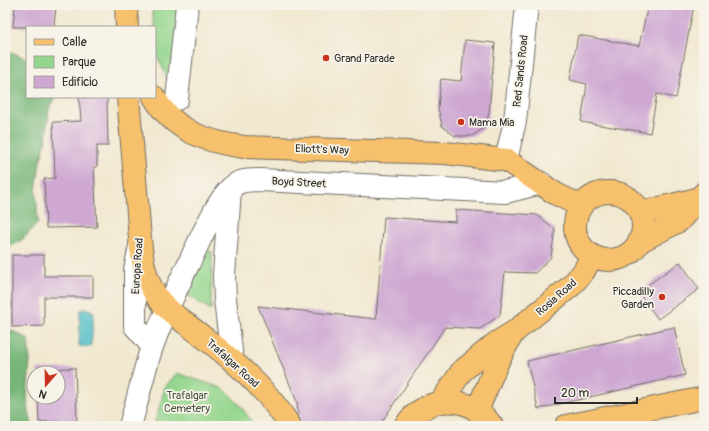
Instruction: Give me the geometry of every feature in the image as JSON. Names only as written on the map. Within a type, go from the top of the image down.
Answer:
[{"type":"main road","name":"Europa Road","points":[[128,98],[141,242]]},
{"type":"main road","name":"Eliott's Way","points":[[155,98],[159,105],[178,125],[211,142],[226,145],[244,147],[445,153],[506,160]]},
{"type":"main road","points":[[506,160],[556,194],[581,206]]},
{"type":"main road","points":[[599,193],[617,193],[627,197],[635,204],[640,213],[643,222],[639,242],[633,250],[624,257],[613,260],[603,260],[592,256],[584,250],[578,242],[574,221],[581,206],[591,197],[599,193]]},
{"type":"main road","points":[[640,213],[701,196]]},
{"type":"main road","points":[[639,242],[679,221],[701,196]]},
{"type":"main road","name":"Trafalgar Road","points":[[141,242],[145,269],[155,295],[168,309],[232,359],[262,389],[290,426]]},
{"type":"main road","name":"Rosia Road","points":[[441,402],[462,371],[496,343],[514,332],[571,286],[584,271],[592,256]]},
{"type":"main road","name":"Rosia Road","points":[[484,418],[498,361],[514,332]]},
{"type":"main road","points":[[566,426],[704,398]]},
{"type":"main road","points":[[405,426],[420,410],[432,404],[441,402],[454,402],[466,405],[484,418]]},
{"type":"street","points":[[177,99],[187,5]]},
{"type":"street","name":"Red Sands Road","points":[[506,160],[515,121],[527,5]]},
{"type":"street","name":"Boyd Street","points":[[230,188],[236,183],[245,180],[260,180],[505,192],[541,183]]},
{"type":"street","points":[[130,426],[152,346],[208,223],[230,188]]},
{"type":"street","points":[[230,188],[224,275],[225,299],[232,359]]},
{"type":"street","name":"Europa Road","points":[[141,242],[135,270],[135,326],[152,346]]},
{"type":"green space","points":[[152,5],[198,5],[182,96],[168,80],[156,53],[156,26],[154,26]]},
{"type":"green space","points":[[5,49],[26,59],[26,98],[55,98],[49,109],[46,141],[40,162],[36,191],[38,223],[23,239],[5,250]]},
{"type":"green space","points":[[206,249],[212,252],[211,310],[187,295]]},
{"type":"green space","points":[[5,327],[28,339],[30,361],[30,365],[26,365],[26,405],[28,405],[32,426],[5,426]]},
{"type":"green space","name":"Trafalgar Cemetery","points":[[177,373],[224,389],[239,404],[250,419],[252,426],[154,426],[165,387]]},
{"type":"water","points":[[84,308],[94,312],[91,347],[79,346],[80,310],[83,310]]},
{"type":"building","points":[[15,5],[56,5],[54,26],[13,27]]},
{"type":"building","points":[[648,5],[694,5],[676,98],[657,94],[650,133],[581,122],[587,84],[570,80],[578,35],[639,46]]},
{"type":"building","points":[[465,40],[495,43],[489,112],[486,127],[472,136],[455,136],[442,126],[438,108],[441,79],[461,81]]},
{"type":"building","points":[[79,98],[107,98],[108,146],[97,146],[97,167],[94,167],[97,227],[46,228],[44,179],[55,178],[53,122],[81,121]]},
{"type":"building","points":[[456,210],[537,215],[555,229],[551,257],[535,273],[505,272],[500,315],[480,329],[445,327],[379,426],[302,426],[298,415],[297,402],[258,306],[376,319],[384,217],[456,222]]},
{"type":"building","points":[[12,255],[44,255],[44,276],[93,276],[93,297],[44,297],[44,326],[12,327]]},
{"type":"building","points":[[680,262],[699,289],[658,319],[638,292]]},
{"type":"building","points":[[674,327],[685,375],[538,409],[527,361]]},
{"type":"building","points":[[66,368],[75,368],[77,421],[39,422],[38,405],[66,405]]},
{"type":"place","name":"Grand Parade","points":[[326,58]]},
{"type":"place","name":"Mama Mia","points":[[461,122]]},
{"type":"place","name":"Piccadilly Garden","points":[[662,297]]}]
